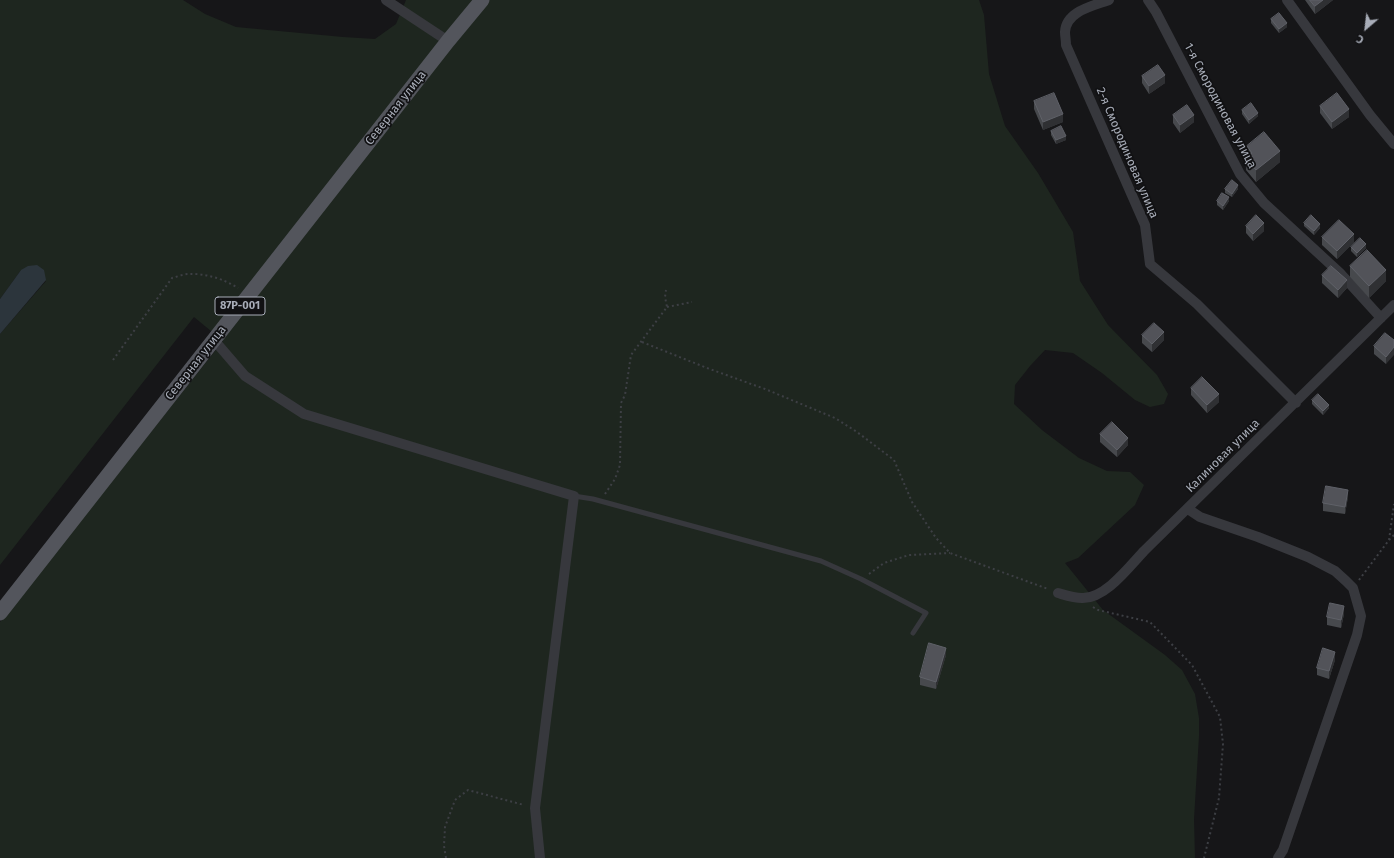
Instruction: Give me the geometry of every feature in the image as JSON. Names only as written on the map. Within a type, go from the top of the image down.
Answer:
[{"type":"main road","name":"Северная улица","points":[[0,613],[448,41],[482,0]]},
{"type":"street","points":[[386,0],[448,41]]},
{"type":"street","name":"2-я Смородиновая улица","points":[[1109,0],[1080,10],[1069,20],[1065,31],[1066,44],[1145,225],[1150,264],[1198,304],[1296,403]]},
{"type":"street","name":"1-я Смородиновая улица","points":[[1148,0],[1156,12],[1240,174],[1264,203],[1341,274],[1381,318]]},
{"type":"street","points":[[1287,0],[1370,115],[1394,144]]},
{"type":"street","name":"Калиновая улица","points":[[1058,593],[1081,598],[1093,597],[1115,582],[1144,551],[1394,305]]},
{"type":"street","points":[[214,340],[245,376],[304,414],[574,496],[535,808],[540,858]]},
{"type":"street","points":[[1188,509],[1200,517],[1258,537],[1308,557],[1335,571],[1352,588],[1361,616],[1358,635],[1284,850],[1278,858]]},
{"type":"lane","points":[[574,496],[593,499],[821,561],[861,579],[926,613],[913,633]]},
{"type":"path","points":[[113,360],[172,278],[188,274],[210,276],[228,281],[248,296]]},
{"type":"path","points":[[666,290],[665,297],[667,307]]},
{"type":"path","points":[[599,501],[616,479],[620,465],[621,403],[624,395],[631,355],[667,307],[692,302]]},
{"type":"path","points":[[642,342],[765,389],[835,418],[857,432],[894,460],[912,502],[936,538],[950,553]]},
{"type":"path","points":[[1389,540],[1394,504]]},
{"type":"path","points":[[1352,588],[1394,535]]},
{"type":"path","points":[[878,568],[884,563],[909,555],[950,553],[1058,593]]},
{"type":"path","points":[[1081,598],[1098,610],[1150,622],[1192,665],[1220,717],[1223,744],[1219,798],[1204,858]]},
{"type":"path","points":[[446,858],[444,846],[445,827],[455,800],[468,790],[535,808]]},
{"type":"shaded area","points":[[0,0],[183,0],[205,14],[236,27],[375,39],[396,24],[406,0],[979,0],[984,15],[989,74],[1005,126],[1038,173],[1073,232],[1080,281],[1108,325],[1157,375],[1168,394],[1164,404],[1150,407],[1135,400],[1102,373],[1073,353],[1045,350],[1015,385],[1014,404],[1042,430],[1079,458],[1107,471],[1130,472],[1144,485],[1135,505],[1078,558],[1065,563],[1103,610],[1165,655],[1182,670],[1195,694],[1199,718],[1199,736],[1194,819],[1195,858],[0,858],[0,622],[223,341],[194,317],[0,565],[0,334],[46,281],[21,270],[0,299]]},
{"type":"shaded area","points":[[37,265],[44,270],[46,280],[0,334],[0,299],[21,270],[28,266]]},
{"type":"building","points":[[1310,0],[1323,0],[1315,6]]},
{"type":"building","points":[[1279,13],[1287,23],[1279,29],[1271,19]]},
{"type":"building","points":[[1158,65],[1165,75],[1149,86],[1142,76]]},
{"type":"building","points":[[1054,93],[1063,114],[1043,122],[1034,101]]},
{"type":"building","points":[[1337,93],[1349,109],[1332,122],[1320,106]]},
{"type":"building","points":[[1251,103],[1258,113],[1249,120],[1242,110]]},
{"type":"building","points":[[1187,105],[1194,115],[1180,125],[1173,115]]},
{"type":"building","points":[[1061,126],[1066,136],[1056,140],[1051,131]]},
{"type":"building","points":[[1264,132],[1280,151],[1256,170],[1246,158],[1252,153],[1247,146]]},
{"type":"building","points":[[1232,180],[1238,185],[1232,194],[1225,189]]},
{"type":"building","points":[[1222,193],[1229,197],[1223,206],[1217,201]]},
{"type":"building","points":[[1256,215],[1264,223],[1253,234],[1246,226]]},
{"type":"building","points":[[1311,215],[1320,224],[1314,231],[1304,223]]},
{"type":"building","points":[[1339,220],[1354,234],[1337,251],[1322,237]]},
{"type":"building","points":[[1360,238],[1366,244],[1357,253],[1351,247]]},
{"type":"building","points":[[1367,250],[1386,270],[1369,286],[1350,266]]},
{"type":"building","points":[[1331,266],[1347,280],[1338,290],[1322,275]]},
{"type":"building","points":[[1154,323],[1164,332],[1152,344],[1142,335]]},
{"type":"building","points":[[1385,333],[1394,340],[1394,347],[1386,357],[1374,346]]},
{"type":"building","points":[[1202,377],[1219,394],[1207,405],[1191,388]]},
{"type":"building","points":[[1318,394],[1329,405],[1323,411],[1312,400]]},
{"type":"building","points":[[1112,422],[1128,438],[1117,450],[1100,434]]},
{"type":"building","points":[[1326,486],[1348,490],[1345,507],[1323,503]]},
{"type":"building","points":[[1330,603],[1344,606],[1341,620],[1327,617]]},
{"type":"building","points":[[929,643],[946,648],[936,682],[920,677]]},
{"type":"building","points":[[1323,648],[1335,652],[1329,671],[1317,668]]}]
